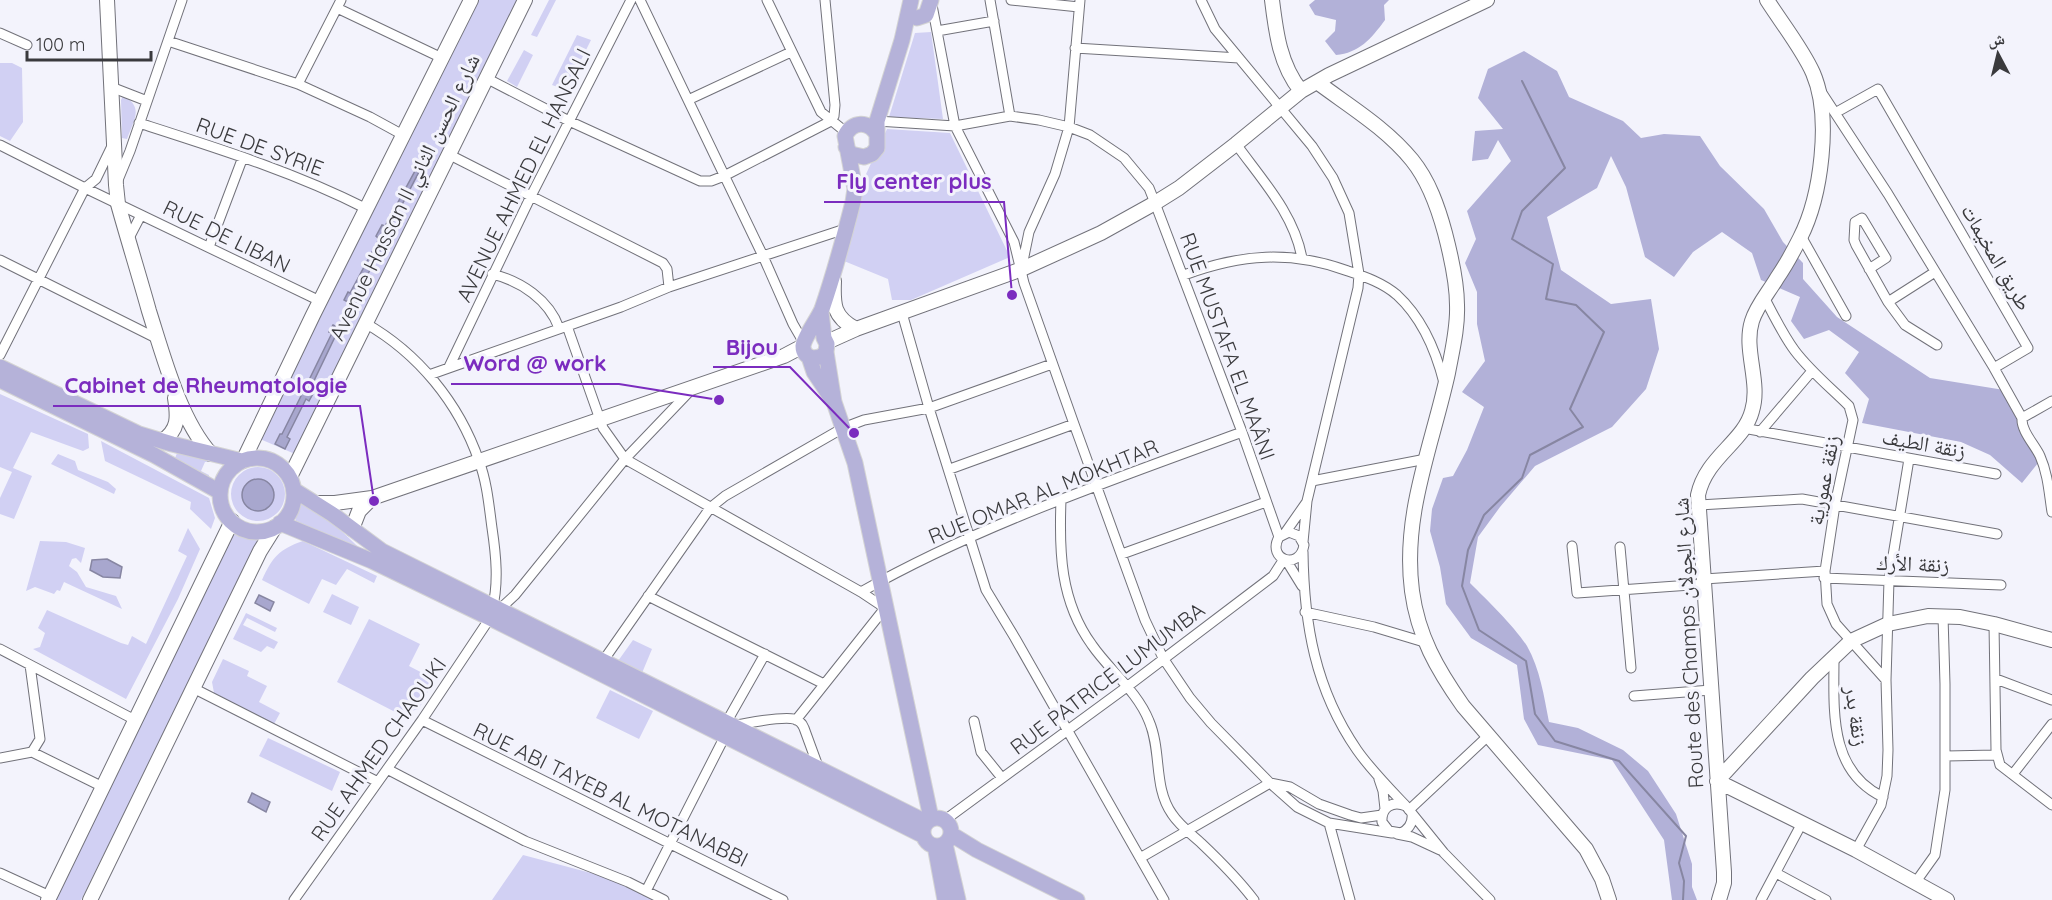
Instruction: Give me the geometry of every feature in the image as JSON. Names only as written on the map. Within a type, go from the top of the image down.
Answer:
[{"type":"main road","points":[[834,402],[814,372],[806,347],[834,269],[855,189],[878,144],[875,127],[902,40],[915,11],[926,15],[931,2]]},
{"type":"main road","points":[[855,189],[846,140],[856,124],[875,127]]},
{"type":"main road","points":[[846,140],[851,154],[859,157],[868,156],[875,151]]},
{"type":"main road","points":[[820,312],[834,402],[855,463],[879,582],[938,833],[958,900]]},
{"type":"main road","points":[[806,347],[816,335],[826,344]]},
{"type":"main road","points":[[806,347],[818,358],[826,344]]},
{"type":"main road","points":[[0,367],[139,434],[243,461]]},
{"type":"main road","points":[[0,380],[154,455],[220,492]]},
{"type":"main road","points":[[292,484],[291,508],[277,525],[264,531],[242,528],[232,522],[223,508],[220,492],[225,476],[243,461],[256,458],[270,460],[281,467],[292,484],[382,551],[494,611],[1077,900]]},
{"type":"main road","points":[[277,525],[494,611],[603,661],[728,728],[819,769],[1057,900]]},
{"type":"main road","points":[[938,833],[945,900]]},
{"type":"street","points":[[107,0],[118,204],[173,384],[196,434],[211,454]]},
{"type":"street","points":[[116,185],[182,0]]},
{"type":"street","name":"Avenue Hassan II شارع الحسن الثاني","points":[[243,461],[320,301],[471,0]]},
{"type":"street","name":"Avenue Hassan II شارع الحسن الثاني","points":[[292,484],[365,323],[525,0]]},
{"type":"street","name":"AVENUE AHMED EL HANSALI","points":[[449,367],[492,274],[631,0]]},
{"type":"street","points":[[316,503],[372,498],[806,347],[793,324],[763,256],[640,0]]},
{"type":"street","points":[[767,0],[821,112],[846,140]]},
{"type":"street","points":[[486,78],[569,121],[697,180],[706,181],[724,176],[831,121],[835,105],[825,0]]},
{"type":"street","points":[[990,0],[1010,116]]},
{"type":"street","points":[[1011,0],[1079,3],[1069,127],[1055,174],[1029,232],[1022,269]]},
{"type":"street","points":[[1201,0],[1215,29],[1325,164],[1342,194],[1351,222],[1359,274],[1312,481],[1303,547],[1305,612],[1320,672],[1336,714],[1358,751],[1444,853],[1491,900]]},
{"type":"street","points":[[1272,0],[1284,63],[1301,91]]},
{"type":"street","points":[[826,344],[856,329],[1022,269],[1072,247],[1155,203],[1236,144],[1301,91],[1488,0]]},
{"type":"street","name":"Route des Champs شارع الجولان","points":[[1719,900],[1724,883],[1724,872],[1699,505],[1700,487],[1707,472],[1743,428],[1753,411],[1750,328],[1758,306],[1801,236],[1810,216],[1821,168],[1822,128],[1817,86],[1810,67],[1767,0]]},
{"type":"street","points":[[931,2],[955,126],[1014,242],[1024,283],[1052,364],[1145,620],[1163,658],[1190,698],[1211,723],[1297,807],[1329,823],[1394,833],[1426,843],[1444,853]]},
{"type":"street","points":[[298,84],[339,4],[442,58]]},
{"type":"street","points":[[915,11],[937,31]]},
{"type":"street","points":[[937,31],[994,21]]},
{"type":"street","points":[[0,33],[27,45]]},
{"type":"street","points":[[168,41],[298,84],[403,135]]},
{"type":"street","points":[[1075,48],[1239,58]]},
{"type":"street","points":[[688,100],[791,52]]},
{"type":"street","points":[[1317,82],[1401,147],[1420,171],[1435,200],[1448,242],[1457,305],[1452,351],[1418,485],[1411,522],[1412,591],[1424,642],[1445,680],[1463,706],[1586,849],[1602,879],[1609,900]]},
{"type":"street","points":[[1817,86],[1888,194],[2022,418],[2022,426],[2045,468],[2052,512]]},
{"type":"street","points":[[111,87],[147,101]]},
{"type":"street","name":"طريق المخيمات","points":[[1835,113],[1878,89],[2028,348],[1994,368]]},
{"type":"street","name":"RUE MUSTAFA EL MAÂNI","points":[[875,127],[955,126],[1010,116],[1069,127],[1090,135],[1124,158],[1149,188],[1184,275],[1266,502],[1282,535]]},
{"type":"street","name":"RUE DE SYRIE","points":[[139,123],[317,184],[367,209]]},
{"type":"street","points":[[0,355],[85,188],[96,179],[114,143]]},
{"type":"street","name":"RUE DE LIBAN","points":[[0,144],[85,188],[320,301]]},
{"type":"street","points":[[1236,144],[1293,225],[1299,240],[1302,258]]},
{"type":"street","points":[[448,154],[663,263],[667,269],[669,287]]},
{"type":"street","points":[[209,247],[243,157]]},
{"type":"street","points":[[128,240],[141,215]]},
{"type":"street","points":[[1869,269],[1886,258],[1862,218],[1855,222],[1854,240],[1869,269],[1888,302],[1905,326],[1937,345]]},
{"type":"street","points":[[429,375],[669,287],[845,229]]},
{"type":"street","points":[[1801,236],[1846,316]]},
{"type":"street","points":[[1184,275],[1205,267],[1241,259],[1271,256],[1302,258],[1359,274],[1388,288],[1412,312],[1430,341],[1445,385]]},
{"type":"street","points":[[0,260],[158,339]]},
{"type":"street","points":[[834,269],[835,308],[838,315],[856,329]]},
{"type":"street","points":[[1888,302],[1935,273]]},
{"type":"street","points":[[492,274],[506,278],[534,294],[563,327],[603,428],[625,459],[861,592],[885,608],[796,720]]},
{"type":"street","name":"زنقة عمورية","points":[[1764,297],[1795,351],[1852,411],[1853,420],[1835,506],[1825,574],[1825,593],[1830,614],[1886,680]]},
{"type":"street","points":[[902,312],[929,408],[950,469],[986,590],[1164,900]]},
{"type":"street","points":[[365,323],[398,344],[429,375],[458,416],[479,460],[489,503],[495,552],[494,611]]},
{"type":"street","points":[[603,661],[710,508],[725,496],[843,428],[864,420],[929,408],[1052,364]]},
{"type":"street","points":[[1760,432],[1812,371]]},
{"type":"street","points":[[162,441],[169,437],[177,426],[173,384]]},
{"type":"street","name":"RUE AHMED CHAOUKI","points":[[294,900],[422,720],[494,611],[515,595],[646,434],[695,386]]},
{"type":"street","points":[[2022,418],[2052,401]]},
{"type":"street","points":[[950,469],[1074,424]]},
{"type":"street","name":"زنقة الطيف","points":[[1743,428],[1995,474]]},
{"type":"street","name":"RUE OMAR AL MOKHTAR","points":[[861,592],[928,556],[969,538],[1096,486],[1242,432]]},
{"type":"street","points":[[1312,481],[1426,459]]},
{"type":"street","points":[[1856,850],[1881,805],[1887,776],[1886,680],[1889,579],[1909,459]]},
{"type":"street","points":[[352,529],[359,511],[372,498]]},
{"type":"street","points":[[1699,505],[1802,499],[1997,534]]},
{"type":"street","points":[[1061,500],[1060,558],[1071,604],[1079,624],[1091,644],[1128,686],[1150,722],[1166,804],[1176,820],[1232,873],[1254,900]]},
{"type":"street","points":[[1303,589],[1285,559],[1276,550],[1276,543],[1308,501]]},
{"type":"street","points":[[1122,554],[1266,502]]},
{"type":"street","points":[[0,873],[49,898],[232,522]]},
{"type":"street","points":[[90,900],[260,551],[277,525]]},
{"type":"street","points":[[1282,535],[1296,534],[1303,547]]},
{"type":"street","name":"زنقة الأرك","points":[[1572,546],[1576,593],[1705,581],[1825,574],[2001,585]]},
{"type":"street","points":[[1285,559],[1296,559],[1303,547]]},
{"type":"street","points":[[1620,547],[1631,669]]},
{"type":"street","name":"RUE PATRICE LUMUMBA","points":[[938,833],[1002,778],[1273,576],[1285,559]]},
{"type":"street","points":[[648,596],[824,684]]},
{"type":"street","points":[[1305,612],[1374,627],[1424,642]]},
{"type":"street","points":[[1915,883],[1935,855],[1942,811],[1946,756],[1942,616]]},
{"type":"street","points":[[1947,900],[1856,850],[1717,781],[1783,708],[1851,641],[1888,624],[1915,618],[1942,616],[1994,624],[2052,640]]},
{"type":"street","points":[[1994,624],[1996,755],[2000,765],[2052,805]]},
{"type":"street","points":[[0,650],[135,720]]},
{"type":"street","points":[[646,891],[765,654]]},
{"type":"street","name":"زنقة بدر","points":[[1834,657],[1833,695],[1838,741],[1845,759],[1860,782],[1883,797]]},
{"type":"street","points":[[30,665],[39,739],[32,753]]},
{"type":"street","points":[[1996,679],[2052,700]]},
{"type":"street","points":[[193,688],[378,782]]},
{"type":"street","points":[[1634,696],[1711,690]]},
{"type":"street","points":[[728,728],[786,718],[796,720],[802,723],[819,769]]},
{"type":"street","name":"RUE ABI TAYEB AL MOTANABBI","points":[[422,720],[783,900]]},
{"type":"street","points":[[974,721],[981,752],[1002,778]]},
{"type":"street","points":[[2013,774],[2052,724]]},
{"type":"street","points":[[1409,810],[1488,736]]},
{"type":"street","points":[[0,758],[32,753],[102,788]]},
{"type":"street","points":[[1946,756],[1996,755]]},
{"type":"street","points":[[387,769],[525,841],[664,900]]},
{"type":"street","points":[[1375,771],[1383,791],[1384,826],[1394,833]]},
{"type":"street","points":[[1140,858],[1270,783],[1290,787],[1319,804],[1361,818],[1383,812],[1392,804],[1401,804],[1409,810],[1412,819],[1409,828],[1394,833]]},
{"type":"street","points":[[1329,823],[1350,900]]},
{"type":"street","points":[[1761,900],[1802,823]]},
{"type":"street","points":[[1776,873],[1826,900]]},
{"type":"shaded area","points":[[471,0],[520,0],[295,454],[260,439]]},
{"type":"shaded area","points":[[549,0],[556,0],[537,37],[531,35]]},
{"type":"shaded area","points":[[1315,0],[1389,0],[1384,5],[1385,20],[1369,39],[1358,48],[1336,55],[1325,41],[1335,31],[1336,20],[1315,15],[1309,5]]},
{"type":"shaded area","points":[[931,32],[943,119],[889,117],[915,33]]},
{"type":"shaded area","points":[[577,35],[591,40],[566,90],[552,85]]},
{"type":"shaded area","points":[[524,50],[533,55],[517,87],[507,81]]},
{"type":"shaded area","points":[[1524,51],[1557,71],[1569,97],[1623,121],[1641,138],[1664,134],[1700,136],[1720,166],[1764,209],[1783,242],[1803,263],[1803,279],[1837,317],[1930,378],[2004,390],[2038,463],[2022,483],[1990,455],[1961,442],[1862,423],[1869,399],[1845,373],[1859,352],[1829,330],[1804,339],[1791,321],[1800,297],[1761,280],[1752,253],[1722,232],[1693,252],[1674,277],[1645,257],[1626,187],[1611,156],[1597,188],[1547,217],[1561,270],[1611,304],[1651,299],[1659,349],[1646,389],[1612,427],[1535,466],[1500,507],[1478,537],[1470,583],[1508,622],[1527,646],[1538,673],[1549,722],[1578,728],[1623,750],[1648,771],[1676,814],[1692,864],[1692,887],[1697,900],[1672,900],[1664,840],[1612,760],[1538,745],[1524,719],[1517,665],[1471,638],[1446,604],[1440,567],[1430,531],[1432,509],[1443,478],[1453,476],[1467,450],[1484,407],[1462,392],[1485,361],[1477,324],[1477,292],[1465,263],[1476,239],[1467,211],[1511,161],[1498,140],[1488,159],[1472,161],[1475,131],[1503,129],[1478,98],[1488,69]]},
{"type":"shaded area","points":[[0,63],[12,63],[22,68],[23,122],[10,141],[0,136]]},
{"type":"shaded area","points":[[123,96],[130,100],[136,110],[127,139],[122,138],[121,100]]},
{"type":"shaded area","points":[[887,129],[950,133],[1010,257],[911,300],[892,300],[888,279],[844,261],[853,202]]},
{"type":"shaded area","points":[[418,160],[427,164],[423,171],[420,170],[390,228],[394,230],[388,242],[385,241],[357,295],[359,297],[355,306],[344,300],[379,239],[376,236],[382,225],[385,226],[416,169],[414,168]]},
{"type":"shaded area","points":[[333,325],[343,330],[339,338],[335,337],[311,387],[315,390],[309,401],[306,399],[287,437],[290,439],[285,449],[275,444],[301,396],[298,394],[303,385],[306,386],[332,333],[329,332]]},
{"type":"shaded area","points":[[0,394],[88,434],[89,448],[83,451],[31,432],[13,468],[32,476],[14,519],[0,514],[0,498],[12,472],[0,467]]},
{"type":"shaded area","points":[[101,441],[209,498],[215,518],[211,529],[190,509],[191,502],[105,461]]},
{"type":"shaded area","points":[[177,453],[211,459],[205,462],[201,471],[209,475],[209,478],[174,461]]},
{"type":"shaded area","points":[[58,454],[75,461],[78,470],[108,482],[116,489],[114,494],[51,464]]},
{"type":"shaded area","points":[[258,467],[268,469],[277,475],[283,484],[285,494],[283,504],[277,513],[268,519],[258,521],[248,519],[239,513],[233,504],[231,494],[233,484],[239,475],[248,469]]},
{"type":"shaded area","points":[[258,479],[270,483],[274,495],[270,507],[258,511],[246,507],[242,495],[246,483]]},
{"type":"shaded area","points":[[300,504],[318,512],[362,550],[296,522],[295,517]]},
{"type":"shaded area","points":[[188,528],[200,549],[178,599],[126,699],[33,649],[40,647],[45,633],[38,628],[47,610],[121,643],[128,645],[132,636],[146,644],[187,556],[178,551]]},
{"type":"shaded area","points":[[234,533],[246,534],[258,539],[258,544],[81,900],[53,900],[175,648]]},
{"type":"shaded area","points":[[40,541],[66,542],[85,548],[81,563],[76,558],[72,559],[69,566],[77,572],[86,587],[116,596],[122,609],[64,582],[60,591],[57,590],[54,594],[35,587],[26,591]]},
{"type":"shaded area","points":[[303,541],[377,576],[374,583],[347,569],[336,585],[322,579],[309,604],[262,580],[277,555],[288,547]]},
{"type":"shaded area","points":[[107,559],[122,567],[120,578],[103,577],[90,570],[92,560]]},
{"type":"shaded area","points":[[332,594],[359,607],[351,625],[323,612]]},
{"type":"shaded area","points":[[259,595],[274,602],[270,611],[255,603]]},
{"type":"shaded area","points":[[246,613],[277,628],[275,632],[247,618],[243,625],[278,642],[274,649],[267,646],[261,652],[233,639]]},
{"type":"shaded area","points":[[369,619],[420,644],[409,666],[434,679],[419,709],[399,714],[337,682]]},
{"type":"shaded area","points":[[633,640],[652,649],[642,673],[618,661]]},
{"type":"shaded area","points":[[223,659],[249,671],[247,676],[267,686],[259,702],[280,713],[274,724],[214,693],[212,682]]},
{"type":"shaded area","points":[[610,690],[653,711],[639,739],[596,718]]},
{"type":"shaded area","points":[[268,738],[340,772],[332,791],[259,756]]},
{"type":"shaded area","points":[[252,793],[270,802],[266,812],[248,802]]},
{"type":"shaded area","points":[[523,855],[606,877],[653,900],[492,900]]},
{"type":"waterway","points":[[1522,81],[1565,168],[1522,211],[1512,239],[1553,264],[1546,299],[1576,305],[1604,332],[1570,409],[1583,427],[1530,455],[1522,478],[1484,515],[1468,550],[1462,586],[1479,630],[1526,661],[1535,714],[1555,741],[1619,761],[1686,836],[1679,863],[1684,881],[1683,900]]},
{"type":"place","name":"Fly center plus","points":[[1012,295]]},
{"type":"place","name":"Word @ work","points":[[719,400]]},
{"type":"place","name":"Bijou","points":[[854,433]]},
{"type":"place","name":"Cabinet de Rheumatologie","points":[[374,501]]}]
